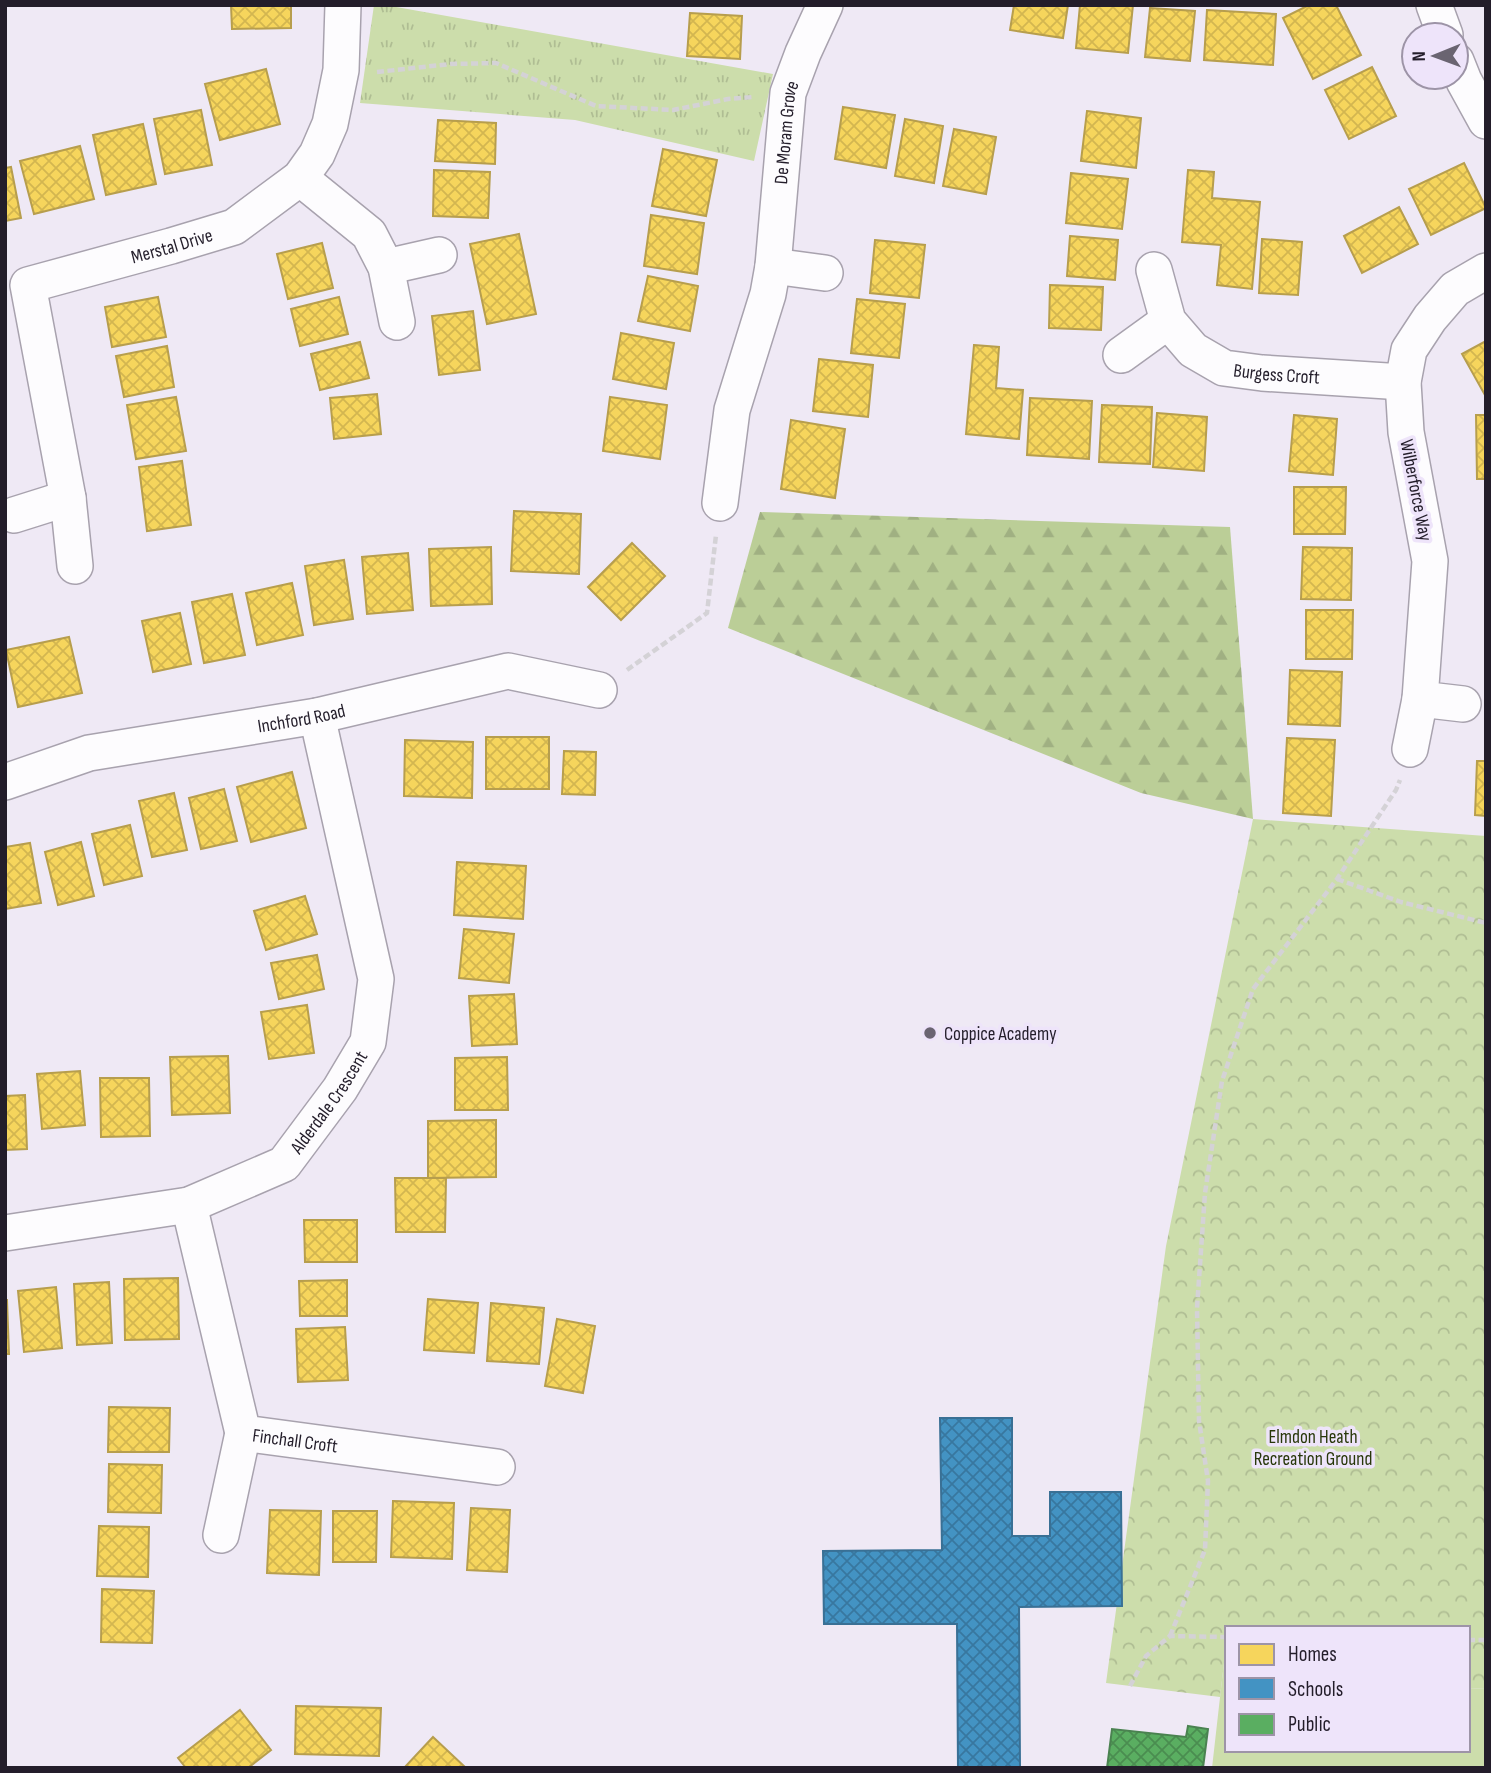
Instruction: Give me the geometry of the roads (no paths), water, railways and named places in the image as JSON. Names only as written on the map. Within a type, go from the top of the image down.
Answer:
[{"type":"street","name":"Merstal Drive","points":[[75,566],[68,498],[17,284],[171,246],[234,227],[300,178],[317,154],[330,124],[341,70],[343,5]]},
{"type":"street","name":"De Moram Grove","points":[[720,503],[732,410],[768,294],[773,266],[788,93],[825,5]]},
{"type":"street","points":[[1470,91],[1486,121]]},
{"type":"street","points":[[300,178],[369,234],[386,267],[397,322]]},
{"type":"street","points":[[386,267],[439,256]]},
{"type":"street","points":[[773,266],[825,273]]},
{"type":"street","name":"Burgess Croft","points":[[1153,270],[1168,321],[1193,350],[1224,368],[1403,382]]},
{"type":"street","name":"Wilberforce Way","points":[[1410,749],[1420,699],[1430,561],[1406,432],[1403,382],[1409,351],[1430,318],[1455,289],[1486,271]]},
{"type":"street","points":[[1121,355],[1168,321]]},
{"type":"street","points":[[14,515],[68,498]]},
{"type":"street","name":"Inchford Road","points":[[5,782],[89,753],[317,716],[508,671],[599,690]]},
{"type":"street","points":[[1420,699],[1463,704]]},
{"type":"street","name":"Alderdale Crescent","points":[[5,1233],[189,1205],[284,1164],[340,1089],[368,1042],[376,979],[317,716]]},
{"type":"street","name":"Finchall Croft","points":[[189,1205],[243,1433],[497,1466]]},
{"type":"street","points":[[221,1535],[243,1433]]},
{"type":"place","name":"Coppice Academy","points":[[930,1033]]},
{"type":"park label","name":"Elmdon Heath Recreation Ground","points":[[1313,1447]]}]
